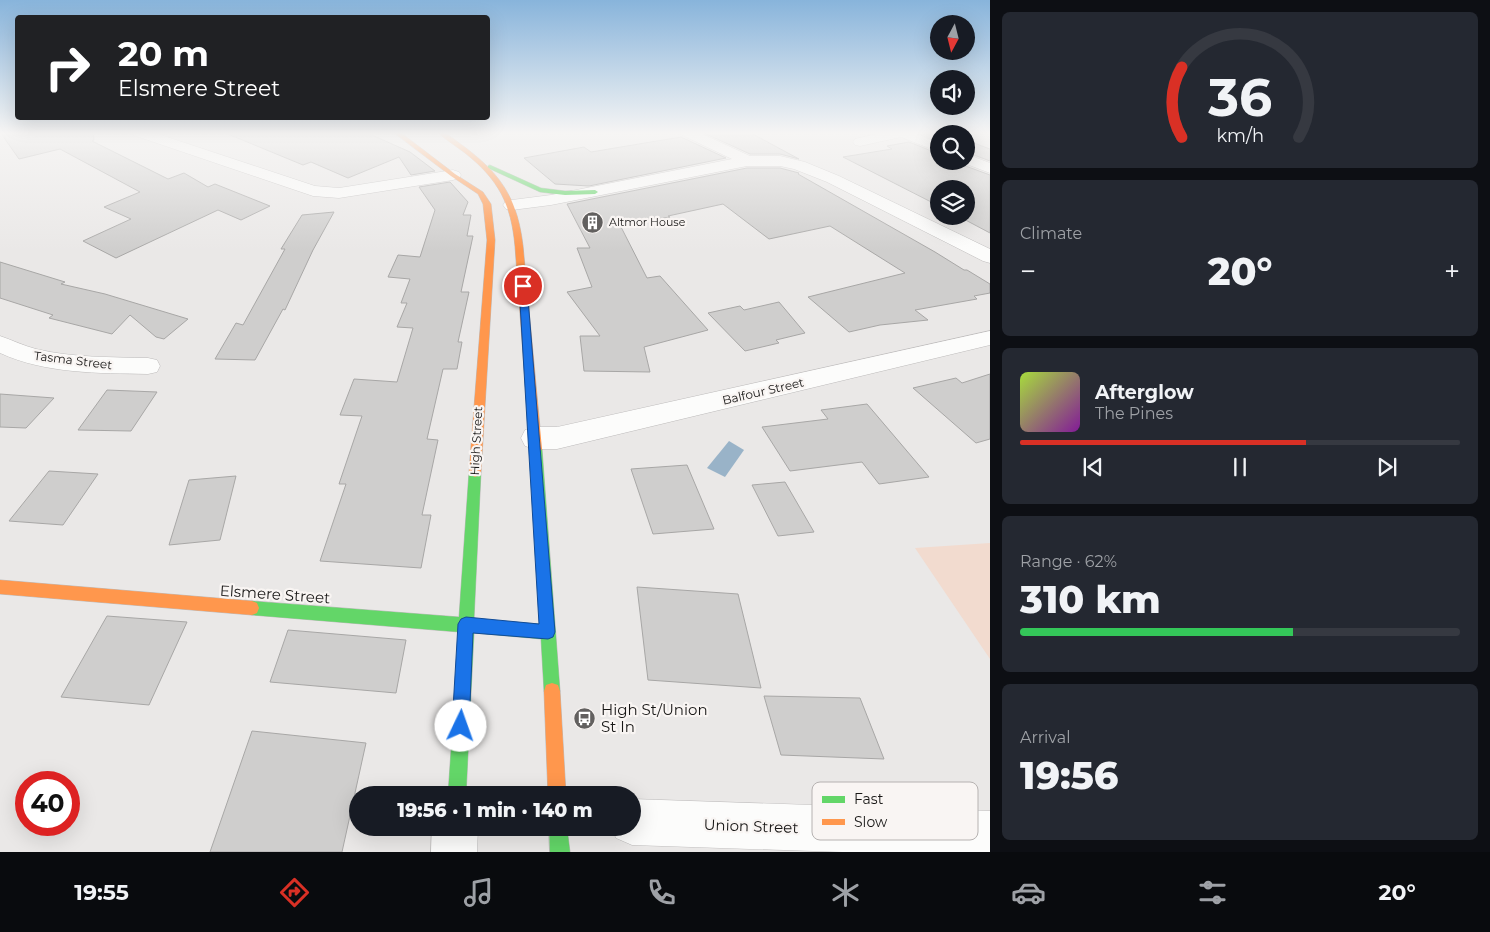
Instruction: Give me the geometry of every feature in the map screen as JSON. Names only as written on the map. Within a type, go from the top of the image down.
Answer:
[{"type":"street","points":[[255,172],[325,193],[339,193],[453,175]]},
{"type":"street","name":"High Street","points":[[449,172],[481,193],[485,198],[490,240],[479,391],[457,786]]},
{"type":"street","points":[[489,172],[496,178],[512,205],[525,305],[548,632],[557,786]]},
{"type":"street","points":[[499,172],[540,190],[565,193],[595,192]]},
{"type":"street","points":[[512,205],[595,192],[694,172]]},
{"type":"street","points":[[816,172],[990,257]]},
{"type":"street","name":"Balfour Street","points":[[535,438],[557,438],[990,338]]},
{"type":"street","name":"Tasma Street","points":[[0,344],[32,356],[97,365],[148,366]]},
{"type":"street","name":"Elsmere Street","points":[[0,587],[548,632]]},
{"type":"street","name":"Union Street","points":[[641,822],[812,828]]},
{"type":"street","points":[[454,852],[455,836]]},
{"type":"street","points":[[559,836],[560,852]]},
{"type":"shaded area","points":[[990,543],[990,659],[915,548]]},
{"type":"water","points":[[729,441],[744,450],[725,477],[707,468]]},
{"type":"building","points":[[102,172],[154,172],[168,179],[184,173],[208,187],[215,184],[270,206],[241,220],[218,210],[116,258],[83,241],[131,219],[104,207],[140,192]]},
{"type":"building","points":[[334,172],[363,172],[348,178]]},
{"type":"building","points":[[409,172],[430,172],[411,175]]},
{"type":"building","points":[[540,172],[659,172],[589,186],[555,184]]},
{"type":"building","points":[[728,172],[794,172],[990,284],[990,293],[974,296],[977,299],[915,310],[928,320],[880,325],[849,332],[808,297],[905,273],[830,226],[769,239],[723,204],[668,216],[670,217],[620,225],[647,278],[660,276],[708,330],[644,347],[650,372],[584,371],[580,336],[600,336],[567,292],[592,287],[577,248],[590,248],[567,204]]},
{"type":"building","points":[[872,172],[981,172],[990,175],[990,233],[975,225],[975,180],[930,180],[930,201]]},
{"type":"building","points":[[450,182],[468,202],[463,215],[471,215],[467,236],[473,236],[461,292],[469,292],[458,342],[462,342],[457,369],[443,369],[427,439],[438,440],[422,515],[431,515],[421,568],[320,561],[346,484],[339,484],[362,416],[340,415],[354,379],[397,382],[413,328],[397,327],[407,303],[401,303],[410,279],[388,277],[398,255],[420,257],[435,210],[419,187]]},
{"type":"building","points":[[334,212],[313,250],[285,310],[283,309],[255,360],[215,359],[236,323],[243,325],[285,249],[281,249],[302,215]]},
{"type":"building","points":[[0,262],[65,282],[61,284],[105,294],[188,319],[164,339],[156,337],[130,315],[112,334],[49,318],[53,315],[0,298]]},
{"type":"building","points":[[779,302],[805,333],[776,340],[779,343],[745,351],[708,313],[740,306],[744,310]]},
{"type":"building","points":[[990,374],[990,439],[976,443],[913,388],[956,378],[962,383]]},
{"type":"building","points":[[107,390],[157,392],[131,431],[78,430]]},
{"type":"building","points":[[0,394],[54,398],[26,428],[0,427]]},
{"type":"building","points":[[867,404],[929,477],[879,484],[862,462],[790,471],[762,427],[828,419],[821,410]]},
{"type":"building","points":[[687,465],[714,529],[653,534],[631,469]]},
{"type":"building","points":[[49,471],[98,474],[63,525],[9,521]]},
{"type":"building","points":[[236,476],[220,540],[169,545],[189,480]]},
{"type":"building","points":[[785,482],[814,532],[778,536],[752,485]]},
{"type":"building","points":[[637,587],[738,594],[761,688],[648,680]]},
{"type":"building","points":[[107,616],[187,622],[149,705],[61,697]]},
{"type":"building","points":[[288,630],[406,640],[396,693],[270,682]]},
{"type":"building","points":[[764,696],[860,698],[884,759],[781,755]]},
{"type":"building","points":[[252,731],[366,743],[357,786],[349,786],[349,820],[342,852],[210,852]]},
{"type":"traffic: fast","points":[[500,172],[540,190],[565,193],[595,192]]},
{"type":"traffic: fast","points":[[536,449],[552,691]]},
{"type":"traffic: fast","points":[[458,786],[475,472]]},
{"type":"traffic: fast","points":[[252,608],[548,632]]},
{"type":"traffic: fast","points":[[559,836],[560,852]]},
{"type":"traffic: slow","points":[[449,172],[481,193],[487,204],[491,240],[475,472]]},
{"type":"traffic: slow","points":[[490,172],[506,194],[511,204],[516,224],[528,342],[536,449]]},
{"type":"traffic: slow","points":[[0,587],[252,608]]},
{"type":"traffic: slow","points":[[552,691],[557,786]]},
{"type":"place","name":"Altmor House","points":[[593,222]]},
{"type":"place","name":"High St/Union St In","points":[[585,718]]},
{"type":"route","points":[[461,726],[466,624],[548,632],[523,286]]}]
